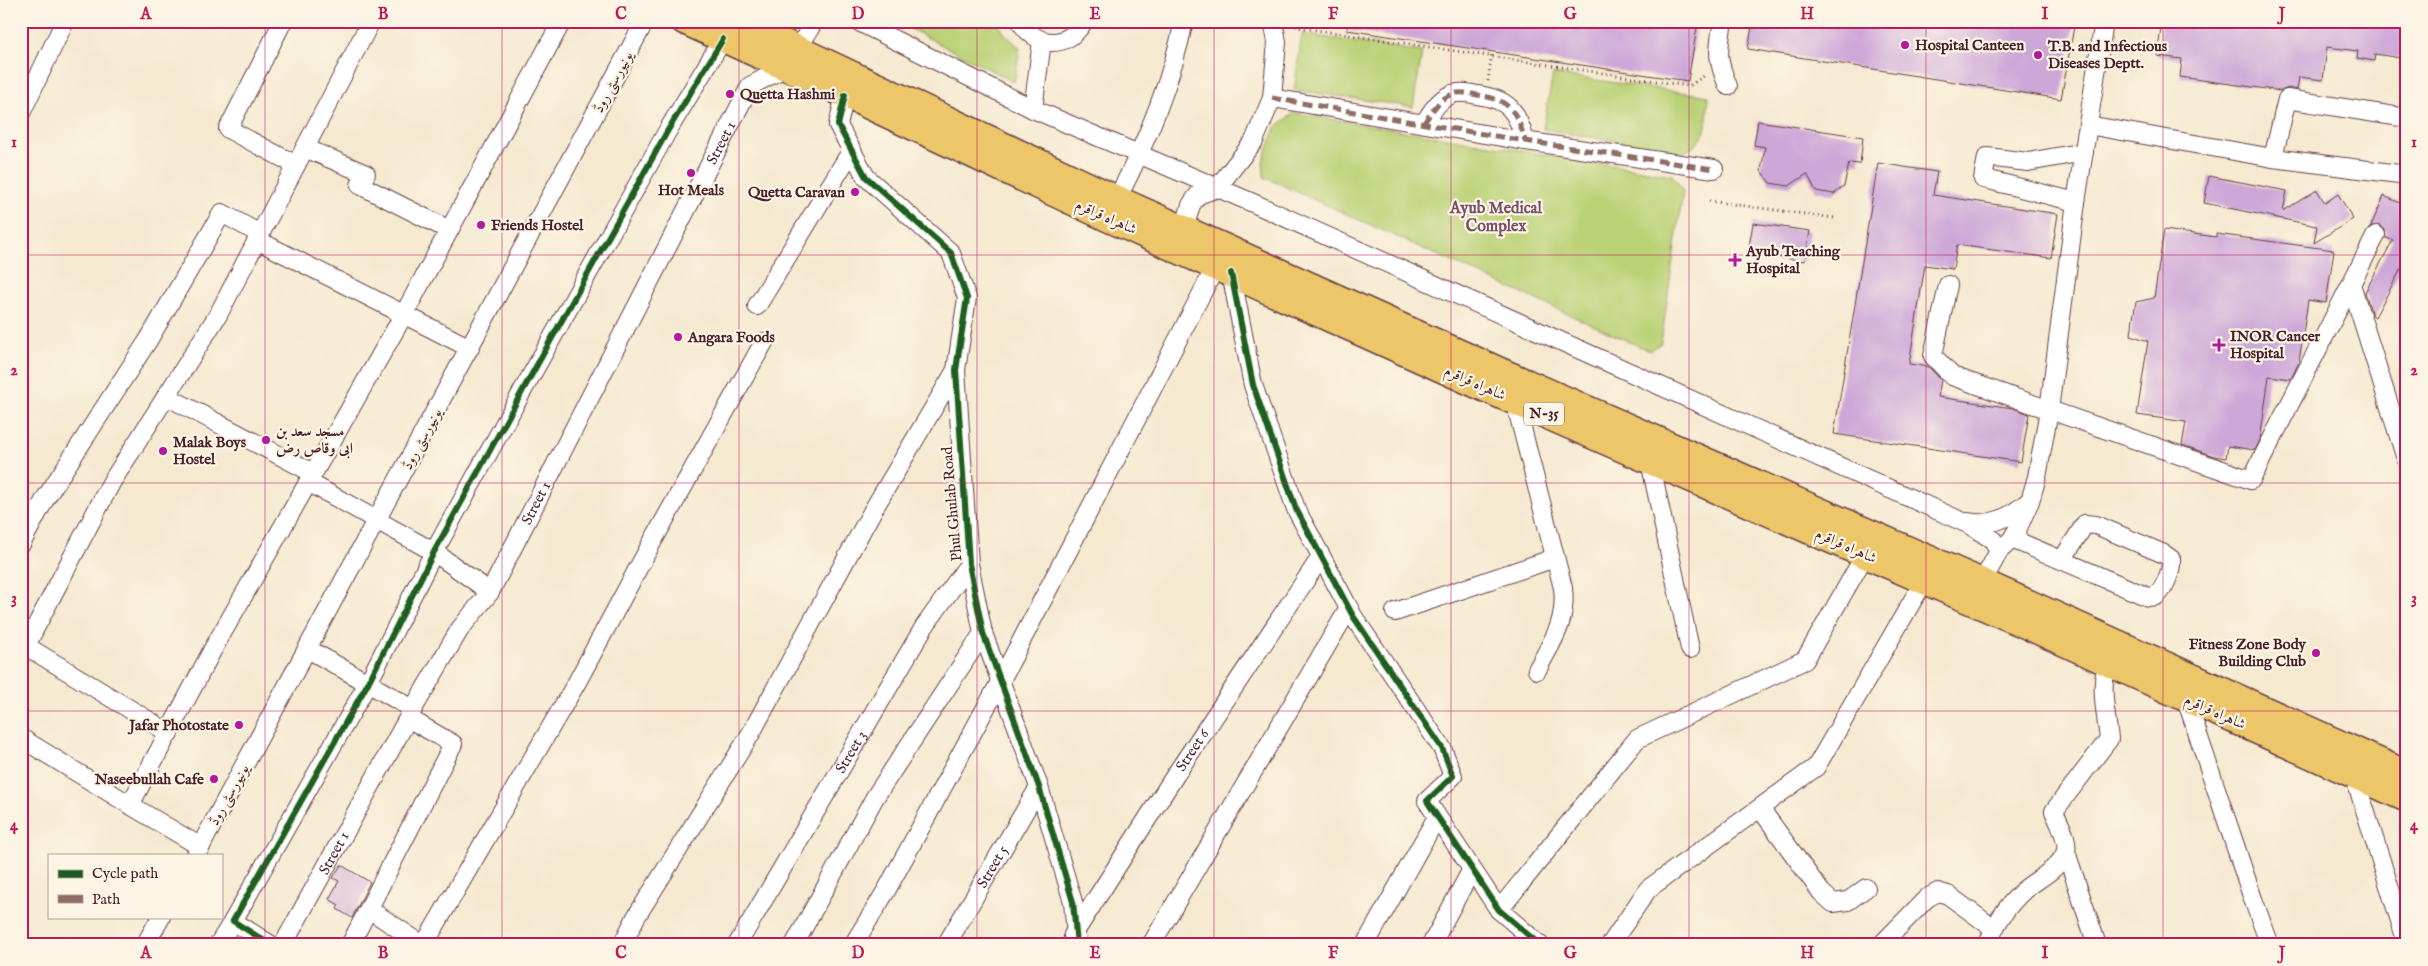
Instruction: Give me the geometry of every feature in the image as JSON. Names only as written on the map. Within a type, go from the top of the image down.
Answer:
[{"type":"highway","name":"شاہراہ قراقرم","points":[[684,21],[730,30],[1117,199],[1498,370],[2113,653],[2407,774]]},
{"type":"highway","name":"شاہراہ قراقرم","points":[[793,58],[845,95],[1107,218],[1515,401],[1924,581],[1978,592]]},
{"type":"highway","name":"شاہراہ قراقرم","points":[[2113,653],[2186,699],[2407,799]]},
{"type":"street","points":[[21,113],[65,21]]},
{"type":"street","points":[[283,21],[228,128],[296,165]]},
{"type":"street","points":[[169,733],[23,650],[111,483],[218,315],[371,21]]},
{"type":"street","points":[[130,805],[214,649],[403,316],[562,21]]},
{"type":"street","name":"یونیورسٹی روڈ","points":[[198,851],[378,521],[645,21]]},
{"type":"street","points":[[793,58],[814,21]]},
{"type":"street","points":[[857,21],[1033,109],[1253,203],[1960,521],[2005,545],[2062,560],[2148,597],[2156,596],[2162,591],[2171,566],[2171,559],[2164,554],[2096,525],[2085,524],[2062,560]]},
{"type":"street","points":[[1020,21],[1026,32],[1042,41],[1061,41],[1071,37],[1084,21]]},
{"type":"street","points":[[1117,199],[1140,155],[1177,55],[1184,21]]},
{"type":"street","points":[[1272,21],[1277,42]]},
{"type":"street","points":[[1184,229],[1191,205],[1198,195],[1217,188],[1254,141],[1272,98],[1280,21]]},
{"type":"street","points":[[1723,21],[1718,51],[1720,66],[1728,86]]},
{"type":"street","points":[[1978,592],[2030,501],[2037,477],[2049,410],[2076,202],[2104,21]]},
{"type":"street","points":[[218,945],[368,683],[434,552],[663,139],[730,30]]},
{"type":"street","points":[[1033,109],[1042,41]]},
{"type":"street","name":"Street 1","points":[[283,945],[411,713],[460,629],[490,592],[750,86],[793,58]]},
{"type":"street","points":[[1424,123],[1437,104],[1450,95],[1460,92],[1486,96],[1497,98],[1508,105],[1521,127],[1525,141]]},
{"type":"street","name":"Phul Ghulab Road","points":[[845,95],[838,125],[866,177],[951,253],[967,298],[956,370],[969,564],[982,633],[1039,787],[1074,902],[1073,940]]},
{"type":"street","points":[[1272,98],[1525,141],[1714,169]]},
{"type":"street","points":[[2273,158],[2287,100],[2407,118]]},
{"type":"street","points":[[2088,125],[2273,158],[2407,176]]},
{"type":"street","points":[[305,148],[366,174],[360,185],[449,230]]},
{"type":"street","points":[[757,306],[852,150]]},
{"type":"street","points":[[2076,202],[1983,179],[1983,174],[1987,157],[2028,162],[2084,152]]},
{"type":"street","points":[[1238,162],[1237,174],[1243,193],[1253,203]]},
{"type":"street","points":[[21,544],[45,499],[149,339],[222,213],[258,237],[403,316],[470,348]]},
{"type":"street","points":[[1948,285],[1933,356],[1952,376],[2251,480],[2376,234]]},
{"type":"street","points":[[1223,270],[1253,385],[1296,509],[1349,608],[1442,748],[1454,776],[1427,801],[1471,871],[1499,910],[1536,943]]},
{"type":"street","points":[[853,945],[886,891],[1223,270]]},
{"type":"street","points":[[2351,284],[2407,462]]},
{"type":"street","points":[[370,910],[423,945],[577,682],[650,546],[764,342]]},
{"type":"street","points":[[622,945],[636,917],[750,735],[873,510],[956,370]]},
{"type":"street","points":[[166,396],[311,478],[378,521],[434,552],[490,592]]},
{"type":"street","points":[[1515,401],[1556,558],[1565,604],[1563,620],[1537,670]]},
{"type":"street","points":[[1650,460],[1690,649]]},
{"type":"street","points":[[1960,521],[1990,524],[2004,519],[2030,501]]},
{"type":"street","points":[[1499,910],[1637,739],[1805,660],[1865,555]]},
{"type":"street","name":"Street 6","points":[[1073,940],[1176,774],[1321,557]]},
{"type":"street","points":[[1395,612],[1556,558]]},
{"type":"street","name":"Street 3","points":[[737,945],[924,627],[969,564]]},
{"type":"street","points":[[1613,944],[1648,889],[1816,767],[1924,581]]},
{"type":"street","points":[[1151,945],[1349,608]]},
{"type":"street","points":[[794,945],[875,798],[982,633]]},
{"type":"street","points":[[308,649],[368,683],[454,744],[370,910],[350,945]]},
{"type":"street","points":[[2097,945],[2066,852],[2066,840],[2054,811],[2108,738],[2103,691],[2113,653]]},
{"type":"street","points":[[2186,699],[2270,945]]},
{"type":"street","points":[[21,738],[130,805],[198,851]]},
{"type":"street","points":[[2354,775],[2407,943]]},
{"type":"street","name":"Street 5","points":[[946,945],[1039,787]]},
{"type":"street","points":[[1760,808],[1821,892],[1833,903],[1848,901],[1866,888]]},
{"type":"street","points":[[1365,945],[1437,817]]},
{"type":"street","points":[[1881,945],[1927,898],[1938,892],[1948,895],[1991,937],[2023,891],[2056,865],[2066,852]]},
{"type":"street","points":[[1431,945],[1471,871]]},
{"type":"street","points":[[145,945],[160,918]]},
{"type":"street","points":[[232,921],[271,945]]},
{"type":"path","points":[[1297,21],[1296,27],[1492,54],[1689,86],[1720,66]]},
{"type":"path","points":[[1486,96],[1492,54]]},
{"type":"path","points":[[1709,201],[1834,218]]},
{"type":"green space","points":[[895,21],[996,21],[1005,34],[1020,48],[1014,82]]},
{"type":"green space","points":[[1302,34],[1422,52],[1413,107],[1294,90]]},
{"type":"green space","points":[[1553,74],[1709,96],[1705,130],[1698,143],[1682,153],[1543,129]]},
{"type":"green space","points":[[1294,113],[1672,175],[1683,191],[1661,343],[1650,351],[1264,177],[1263,161],[1276,127]]},
{"type":"building","points":[[1348,21],[1698,21],[1688,81],[1347,30]]},
{"type":"building","points":[[1753,21],[2075,21],[2061,99],[1748,49]]},
{"type":"building","points":[[2162,21],[2407,21],[2407,59],[2375,54],[2374,61],[2357,58],[2358,51],[2327,47],[2323,80],[2299,77],[2297,90],[2288,88],[2281,91],[2180,77],[2182,59],[2157,56]]},
{"type":"building","points":[[1758,121],[1863,137],[1860,164],[1849,163],[1844,186],[1834,194],[1816,191],[1807,174],[1789,186],[1770,183],[1761,171],[1765,147],[1754,145]]},
{"type":"building","points":[[1878,163],[1937,172],[1933,195],[2058,214],[2051,258],[1957,245],[1953,269],[1925,265],[1909,364],[1929,367],[1941,380],[1938,397],[2013,408],[2029,414],[2021,462],[1834,434]]},
{"type":"building","points":[[2209,176],[2287,191],[2283,211],[2317,190],[2325,203],[2338,194],[2353,219],[2314,243],[2317,226],[2204,203]]},
{"type":"building","points":[[2384,196],[2407,206],[2407,258],[2375,317],[2372,315],[2365,292],[2393,240],[2386,238],[2385,230],[2381,226],[2371,226]]},
{"type":"building","points":[[1753,223],[1810,231],[1805,261],[1748,253]]},
{"type":"building","points":[[2164,230],[2216,237],[2216,234],[2334,250],[2326,303],[2308,300],[2299,362],[2291,379],[2269,376],[2260,440],[2255,450],[2228,446],[2226,458],[2214,456],[2182,445],[2186,422],[2137,415],[2148,341],[2131,335],[2133,318],[2136,302],[2154,298]]},
{"type":"building","points":[[341,865],[370,882],[352,918],[337,909],[339,905],[329,899],[339,881],[333,878]]},
{"type":"marked path","points":[[1424,123],[1435,107],[1446,97],[1453,94],[1463,93],[1488,97],[1504,103],[1510,108],[1518,121],[1525,141]]},
{"type":"marked path","points":[[1272,98],[1525,141],[1714,169]]},
{"type":"cycle path","points":[[271,945],[233,921],[368,683],[434,552],[523,390],[668,130],[723,39]]},
{"type":"cycle path","points":[[845,95],[838,125],[866,177],[951,253],[967,298],[956,370],[969,564],[983,633],[1039,787],[1073,902],[1077,945]]},
{"type":"cycle path","points":[[1231,273],[1253,385],[1296,509],[1353,616],[1442,748],[1453,776],[1427,801],[1499,910],[1540,945]]},
{"type":"place","name":"Hospital Canteen","points":[[1905,45]]},
{"type":"place","name":"T.B. and Infectious Diseases Deptt.","points":[[2038,55]]},
{"type":"place","name":"Quetta Hashmi","points":[[730,94]]},
{"type":"place","name":"Hot Meals","points":[[691,173]]},
{"type":"place","name":"Quetta Caravan","points":[[855,192]]},
{"type":"place","name":"Friends Hostel","points":[[481,225]]},
{"type":"place","name":"Ayub Teaching Hospital","points":[[1735,260]]},
{"type":"place","name":"Angara Foods","points":[[678,337]]},
{"type":"place","name":"INOR Cancer Hospital","points":[[2219,345]]},
{"type":"place","name":"مسجد سعد بن ابی وقاص رض","points":[[266,440]]},
{"type":"place","name":"Malak Boys Hostel","points":[[163,451]]},
{"type":"place","name":"Fitness Zone Body Building Club","points":[[2316,653]]},
{"type":"place","name":"Jafar Photostate","points":[[239,725]]},
{"type":"place","name":"Naseebullah Cafe","points":[[214,779]]},
{"type":"district","name":"Ayub Medical Complex","points":[[1496,218]]}]
